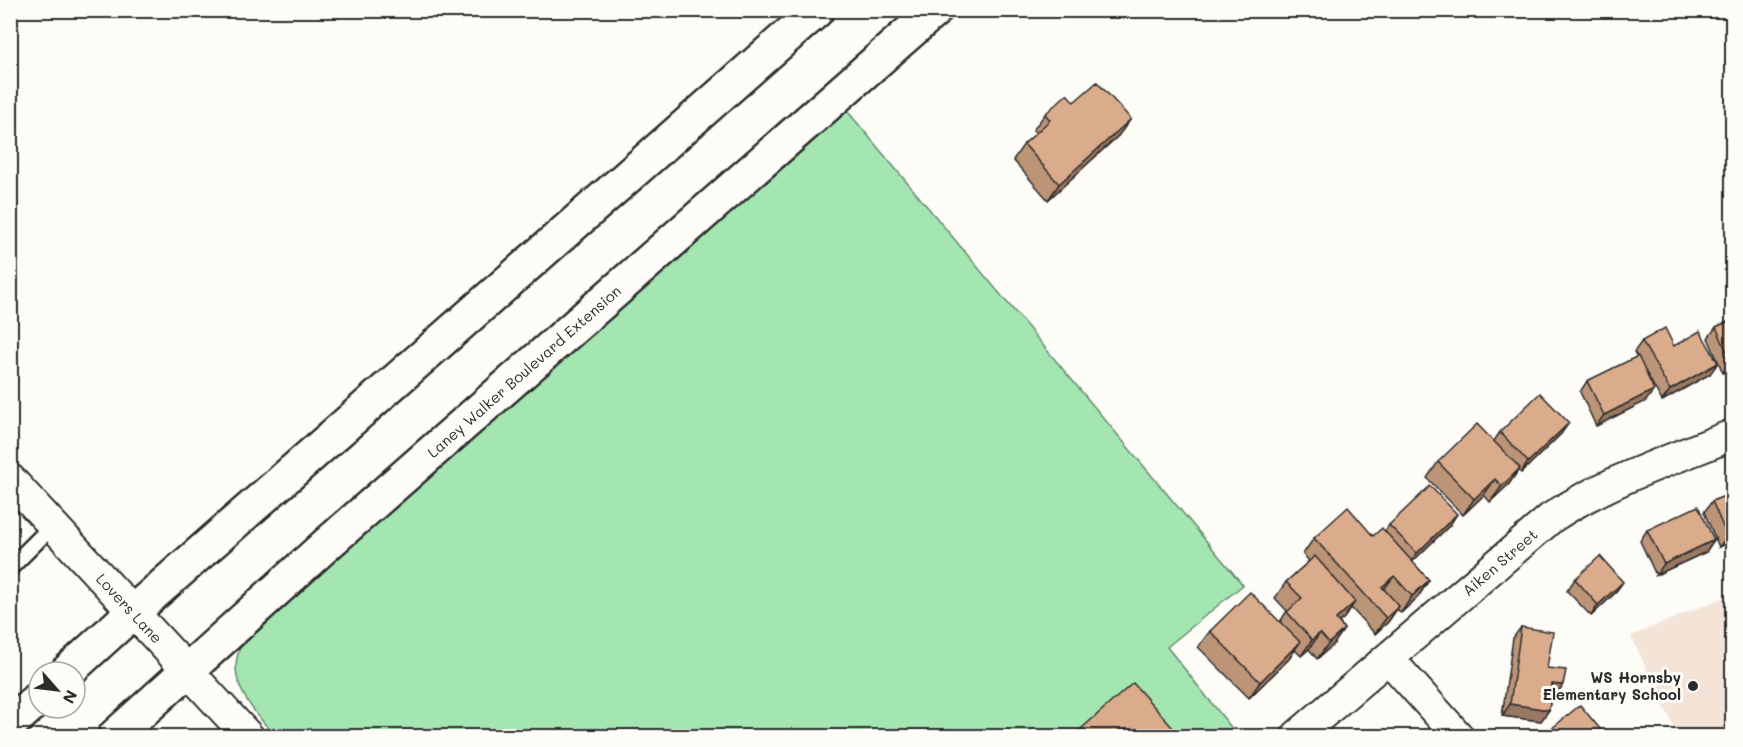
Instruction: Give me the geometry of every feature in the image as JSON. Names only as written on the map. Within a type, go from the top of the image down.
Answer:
[{"type":"main road","points":[[80,660],[817,10]]},
{"type":"main road","name":"Laney Walker Boulevard Extension","points":[[115,736],[326,545],[934,10]]},
{"type":"main road","points":[[10,724],[27,709]]},
{"type":"street","name":"Aiken Street","points":[[1297,736],[1389,659],[1531,534],[1572,504],[1604,488],[1732,435]]},
{"type":"street","name":"Lovers Lane","points":[[10,479],[248,736]]},
{"type":"street","points":[[1389,659],[1458,736]]},
{"type":"lane","points":[[10,568],[53,525]]},
{"type":"shaded area","name":"WS Hornsby Elementary School","points":[[1732,594],[1732,736],[1678,736],[1631,636]]},
{"type":"green space","points":[[844,107],[1243,585],[1167,647],[1238,736],[275,736],[246,699],[237,677],[236,666],[239,651],[252,630]]},
{"type":"building","points":[[1097,82],[1131,119],[1059,184],[1024,144],[1050,120],[1045,114],[1067,94],[1074,102]]},
{"type":"building","points":[[1732,320],[1732,361],[1731,361],[1716,327]]},
{"type":"building","points":[[1665,328],[1674,346],[1700,331],[1718,363],[1670,390],[1642,341]]},
{"type":"building","points":[[1638,356],[1654,390],[1604,415],[1587,381]]},
{"type":"building","points":[[1540,393],[1569,423],[1528,462],[1500,432]]},
{"type":"building","points":[[1477,424],[1520,468],[1502,486],[1495,479],[1474,499],[1438,462]]},
{"type":"building","points":[[1430,486],[1457,514],[1417,553],[1389,525]]},
{"type":"building","points":[[1732,493],[1732,533],[1727,536],[1712,501]]},
{"type":"building","points":[[1698,506],[1714,540],[1664,564],[1647,530]]},
{"type":"building","points":[[1348,507],[1373,536],[1382,528],[1429,580],[1412,596],[1394,576],[1382,587],[1399,606],[1386,618],[1314,538]]},
{"type":"building","points":[[1315,556],[1355,602],[1336,619],[1344,629],[1329,643],[1320,633],[1312,640],[1287,612],[1302,598],[1286,582]]},
{"type":"building","points":[[1600,556],[1623,582],[1598,605],[1575,579]]},
{"type":"building","points":[[1250,592],[1300,642],[1260,682],[1210,631]]},
{"type":"building","points":[[1521,627],[1553,632],[1547,668],[1566,670],[1563,685],[1552,684],[1549,710],[1510,704]]},
{"type":"building","points":[[1133,683],[1180,736],[1073,736]]},
{"type":"building","points":[[1580,705],[1606,736],[1557,736],[1551,729]]},
{"type":"place","name":"WS Hornsby Elementary School","points":[[1693,686]]}]
